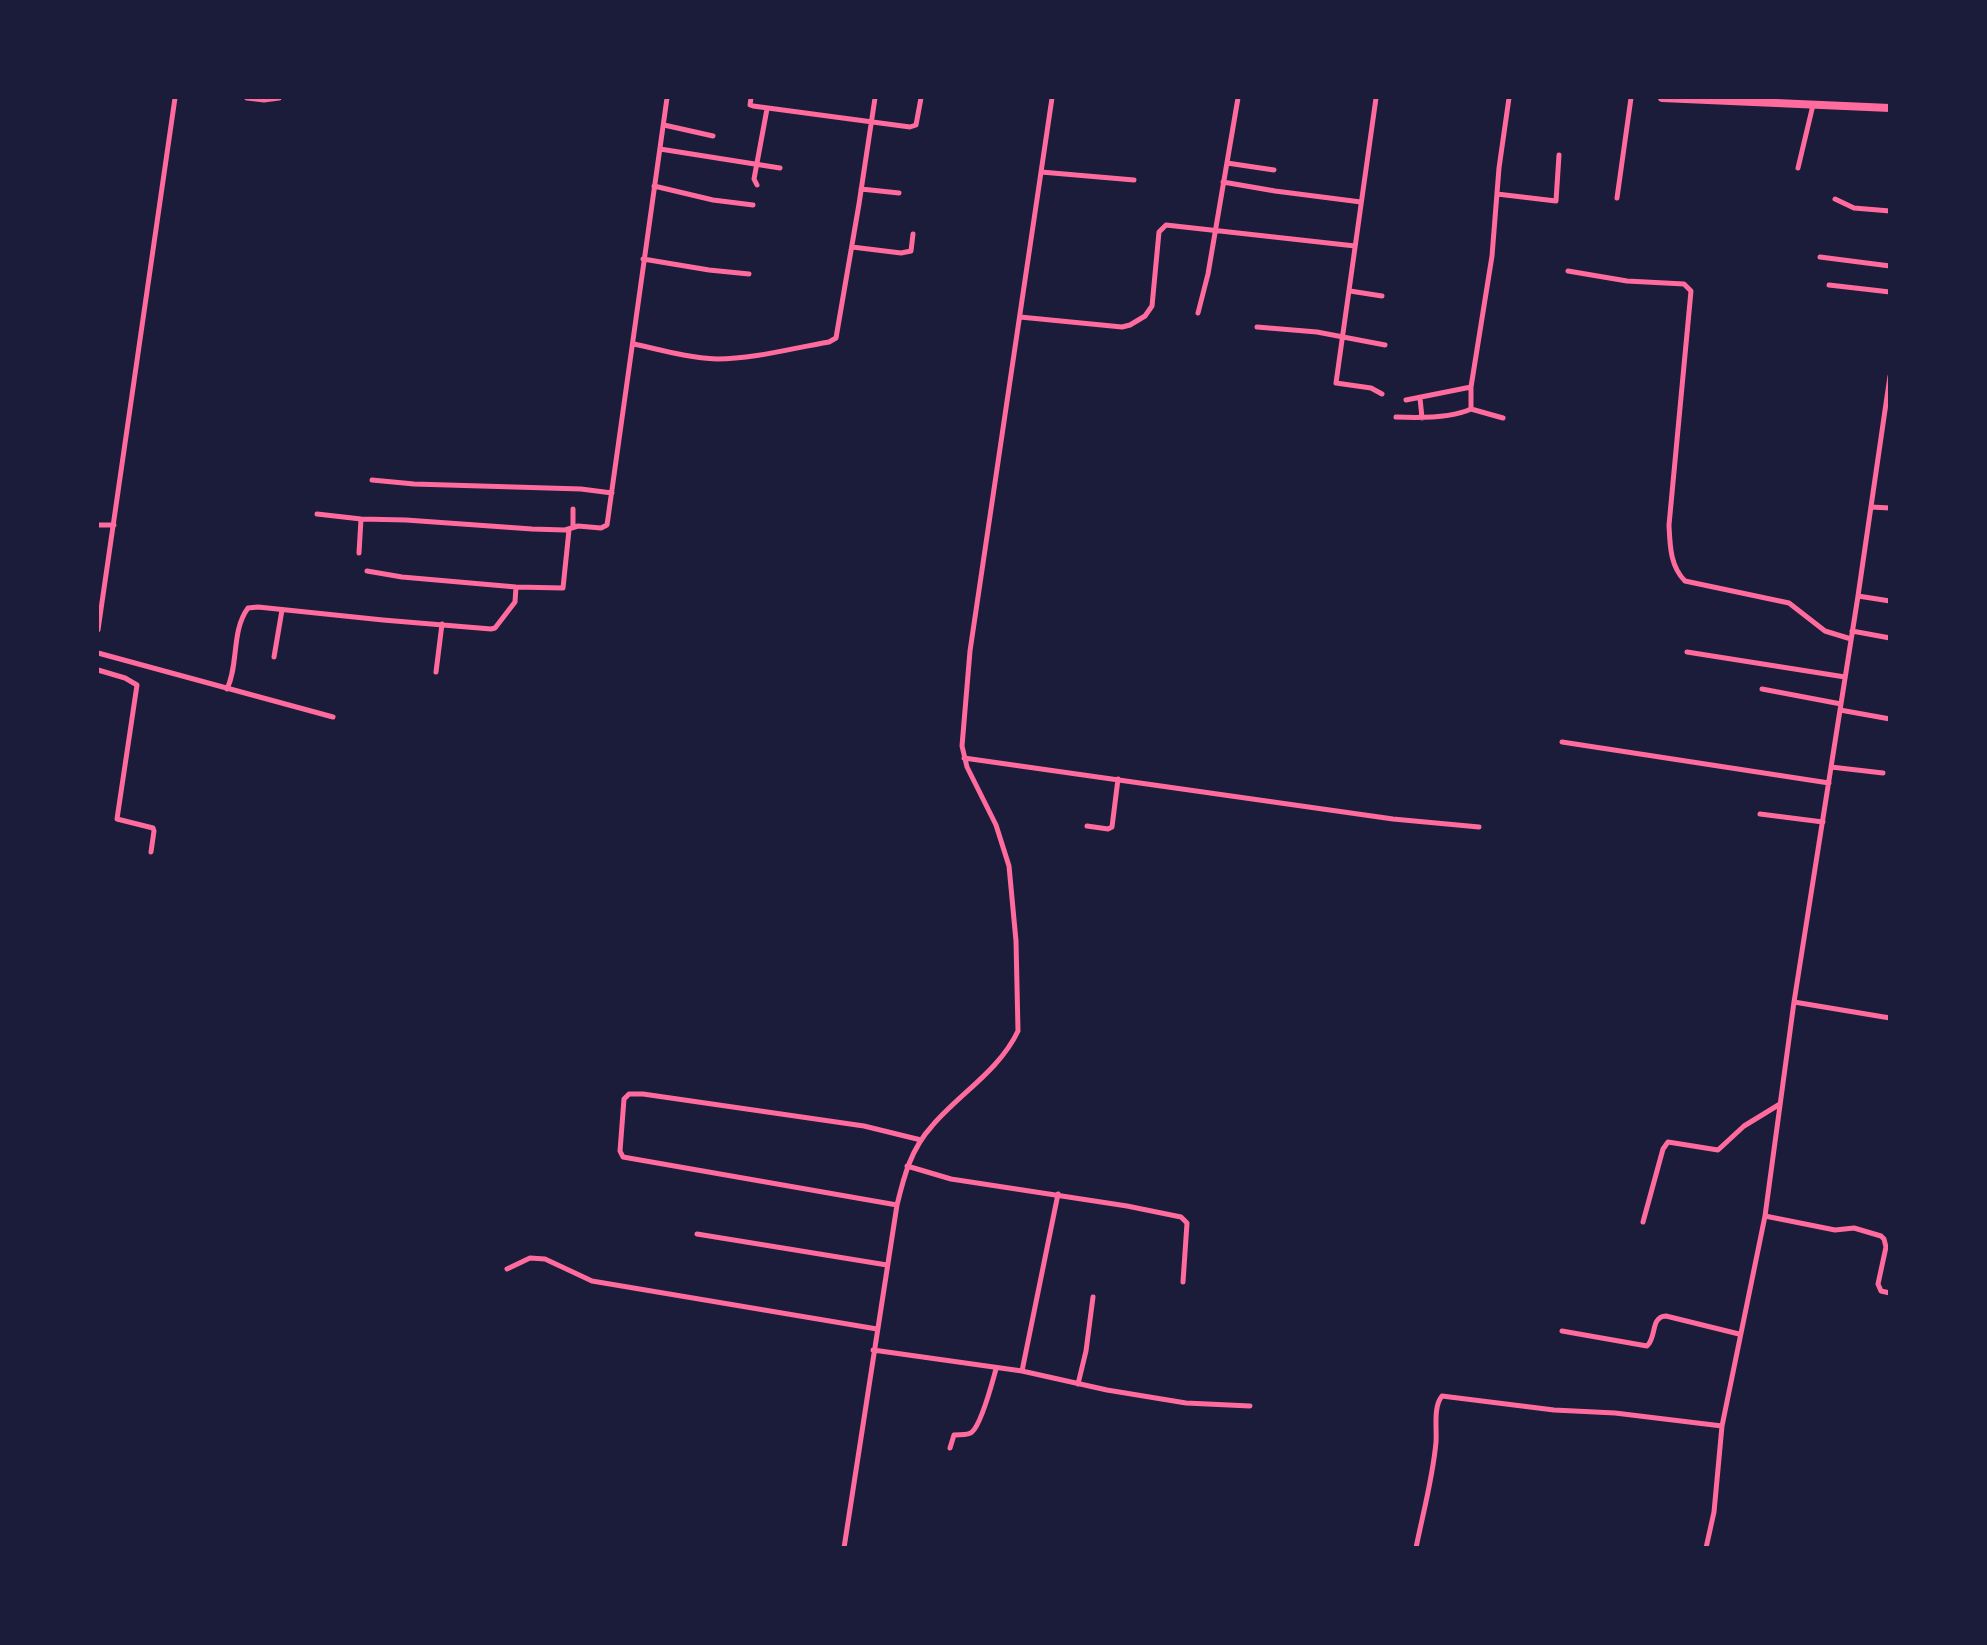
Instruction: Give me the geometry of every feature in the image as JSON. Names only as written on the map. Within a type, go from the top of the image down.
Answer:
[{"type":"highway","points":[[1662,98],[1731,99],[1890,108]]},
{"type":"street","points":[[98,630],[175,98]]},
{"type":"street","points":[[247,98],[279,98]]},
{"type":"street","points":[[317,514],[490,527],[605,527],[608,523],[634,344],[643,259],[668,98]]},
{"type":"street","points":[[751,98],[751,106],[767,109],[914,127],[921,98]]},
{"type":"street","points":[[634,344],[698,357],[717,358],[758,354],[829,342],[837,334],[875,98]]},
{"type":"street","points":[[844,1548],[887,1265],[897,1205],[907,1166],[921,1140],[932,1126],[1001,1058],[1012,1043],[1017,1031],[1016,941],[1009,866],[996,825],[964,758],[962,746],[970,651],[1052,98]]},
{"type":"street","points":[[1198,313],[1209,274],[1238,98]]},
{"type":"street","points":[[1376,98],[1336,383],[1371,388],[1382,394]]},
{"type":"street","points":[[1471,409],[1472,387],[1492,255],[1509,98]]},
{"type":"street","points":[[1617,198],[1631,98]]},
{"type":"street","points":[[1798,168],[1813,105]]},
{"type":"street","points":[[756,185],[754,179],[767,109]]},
{"type":"street","points":[[664,125],[713,136]]},
{"type":"street","points":[[660,149],[780,168]]},
{"type":"street","points":[[1497,194],[1556,201],[1559,155]]},
{"type":"street","points":[[1227,162],[1274,170]]},
{"type":"street","points":[[1041,172],[1134,180]]},
{"type":"street","points":[[1223,182],[1361,202]]},
{"type":"street","points":[[654,186],[713,200],[753,205]]},
{"type":"street","points":[[861,189],[898,193]]},
{"type":"street","points":[[1835,200],[1854,208],[1890,211]]},
{"type":"street","points":[[1020,316],[1102,326],[1130,325],[1150,311],[1159,232],[1163,227],[1215,230],[1355,246]]},
{"type":"street","points":[[852,247],[901,253],[911,251],[913,234]]},
{"type":"street","points":[[1820,257],[1890,266]]},
{"type":"street","points":[[643,259],[749,274]]},
{"type":"street","points":[[1568,271],[1627,281],[1684,284],[1691,291],[1669,525],[1672,556],[1678,574],[1685,581],[1789,603],[1825,632],[1851,639]]},
{"type":"street","points":[[1829,285],[1890,292]]},
{"type":"street","points":[[1350,291],[1382,296]]},
{"type":"street","points":[[1257,327],[1317,332],[1384,345]]},
{"type":"street","points":[[1706,1548],[1714,1512],[1722,1426],[1739,1334],[1765,1216],[1794,1002],[1890,376]]},
{"type":"street","points":[[1406,400],[1472,387]]},
{"type":"street","points":[[1420,398],[1422,418]]},
{"type":"street","points":[[1396,417],[1422,418],[1471,409],[1503,418]]},
{"type":"street","points":[[372,480],[414,484],[581,489],[612,494]]},
{"type":"street","points":[[1871,507],[1890,508]]},
{"type":"street","points":[[367,571],[402,577],[516,587],[563,588],[573,509]]},
{"type":"street","points":[[359,553],[361,519]]},
{"type":"street","points":[[98,525],[114,525]]},
{"type":"street","points":[[227,689],[239,630],[246,609],[258,607],[442,624],[460,628],[493,628],[514,602],[516,587]]},
{"type":"street","points":[[98,590],[105,592]]},
{"type":"street","points":[[1858,596],[1890,601]]},
{"type":"street","points":[[274,657],[282,610]]},
{"type":"street","points":[[436,672],[442,624]]},
{"type":"street","points":[[1852,631],[1890,638]]},
{"type":"street","points":[[1687,652],[1845,676]]},
{"type":"street","points":[[98,653],[333,717]]},
{"type":"street","points":[[98,670],[125,678],[137,686],[117,819],[153,828],[151,852]]},
{"type":"street","points":[[1762,689],[1841,704]]},
{"type":"street","points":[[1840,710],[1890,719]]},
{"type":"street","points":[[1562,742],[1829,783]]},
{"type":"street","points":[[964,758],[1393,819],[1479,827]]},
{"type":"street","points":[[1831,767],[1883,773]]},
{"type":"street","points":[[1087,826],[1108,829],[1112,827],[1118,779]]},
{"type":"street","points":[[1760,814],[1823,822]]},
{"type":"street","points":[[1794,1002],[1890,1018]]},
{"type":"street","points":[[897,1205],[623,1157],[620,1151],[624,1099],[629,1094],[643,1094],[864,1126],[921,1140]]},
{"type":"street","points":[[1643,1222],[1663,1149],[1668,1142],[1718,1150],[1744,1126],[1780,1104]]},
{"type":"street","points":[[907,1166],[951,1179],[1058,1194],[1181,1217],[1187,1223],[1183,1282]]},
{"type":"street","points":[[1022,1371],[1058,1194]]},
{"type":"street","points":[[1765,1216],[1835,1230],[1851,1228],[1881,1236],[1886,1246],[1878,1284],[1881,1291],[1890,1293]]},
{"type":"street","points":[[698,1234],[887,1265]]},
{"type":"street","points":[[507,1269],[530,1258],[545,1259],[592,1281],[877,1329]]},
{"type":"street","points":[[1078,1384],[1086,1351],[1093,1297]]},
{"type":"street","points":[[1562,1331],[1647,1346],[1651,1342],[1657,1319],[1666,1316],[1739,1334]]},
{"type":"street","points":[[873,1350],[1022,1371],[1078,1384],[1186,1403],[1250,1406]]},
{"type":"street","points":[[950,1448],[954,1435],[968,1434],[974,1430],[985,1406],[996,1369]]},
{"type":"street","points":[[1416,1548],[1436,1442],[1437,1409],[1442,1396],[1554,1410],[1615,1413],[1722,1426]]}]
